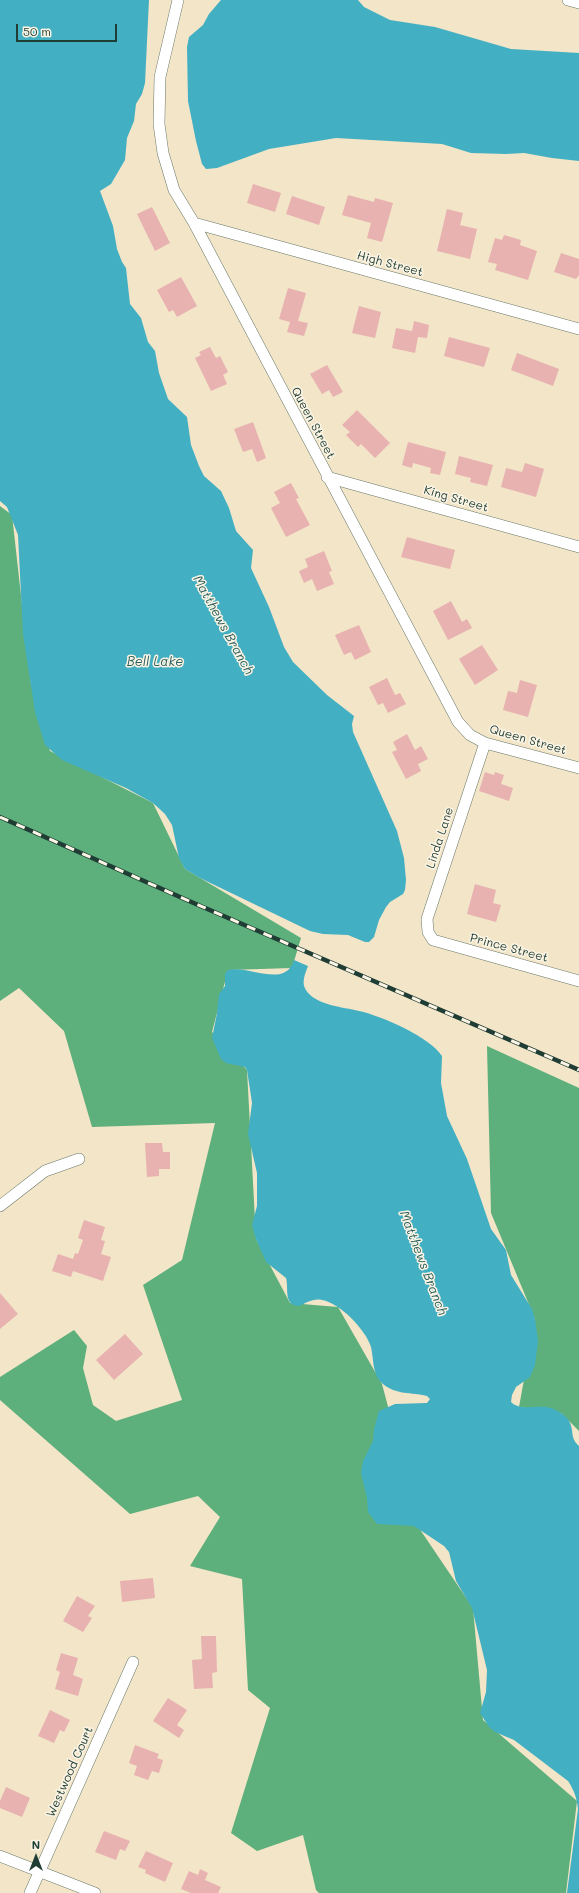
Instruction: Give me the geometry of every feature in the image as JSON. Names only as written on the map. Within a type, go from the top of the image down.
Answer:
[{"type":"street","name":"Queen Street","points":[[178,0],[160,76],[159,124],[163,153],[174,190],[194,223],[327,477],[458,722],[470,735],[485,743],[579,768]]},
{"type":"street","points":[[568,0],[579,3]]},
{"type":"street","name":"High Street","points":[[194,223],[579,329]]},
{"type":"street","name":"King Street","points":[[327,477],[579,547]]},
{"type":"street","name":"Linda Lane","points":[[433,940],[428,932],[427,919],[485,743]]},
{"type":"street","name":"Prince Street","points":[[433,940],[579,980]]},
{"type":"street","points":[[0,1206],[45,1171],[79,1159]]},
{"type":"street","name":"Westwood Court","points":[[30,1893],[133,1662]]},
{"type":"street","points":[[0,1856],[95,1893]]},
{"type":"green space","points":[[0,506],[12,515],[31,685],[50,751],[153,803],[185,869],[301,938],[292,968],[228,970],[212,1032],[247,1070],[256,1239],[290,1303],[338,1307],[382,1384],[421,1531],[473,1608],[483,1720],[577,1801],[566,1893],[319,1893],[316,1890],[303,1835],[257,1851],[231,1833],[270,1708],[248,1690],[242,1579],[190,1566],[220,1517],[198,1496],[130,1514],[0,1400],[0,1377],[74,1330],[87,1346],[83,1368],[93,1405],[116,1421],[182,1400],[143,1285],[182,1260],[215,1123],[92,1127],[64,1031],[19,988],[0,1001]]},
{"type":"green space","points":[[487,1046],[579,1088],[579,1431],[561,1413],[519,1407],[535,1319],[491,1213]]},
{"type":"water","name":"Bell Lake","points":[[0,0],[149,0],[145,83],[142,94],[136,104],[134,121],[127,138],[125,160],[111,184],[100,191],[113,226],[117,249],[126,268],[130,304],[141,318],[148,342],[155,351],[159,373],[168,399],[187,417],[191,445],[199,466],[204,476],[221,491],[229,508],[236,531],[253,550],[251,568],[269,607],[284,647],[293,662],[327,695],[354,716],[352,724],[353,732],[397,831],[404,858],[406,880],[405,890],[403,894],[390,902],[386,907],[379,920],[374,937],[369,942],[365,942],[348,935],[323,934],[310,931],[200,878],[185,869],[179,858],[172,825],[165,814],[153,803],[126,788],[62,760],[45,745],[35,712],[23,634],[18,535],[7,507],[0,501]]},
{"type":"water","points":[[221,0],[358,0],[364,7],[390,20],[435,27],[511,49],[579,53],[579,161],[524,153],[471,153],[442,144],[336,138],[269,149],[217,168],[206,169],[202,164],[188,101],[187,47],[189,37],[203,25],[209,14]]},
{"type":"water","name":"Matthews Branch","points":[[294,960],[308,966],[304,978],[304,984],[310,995],[316,999],[330,1005],[359,1011],[392,1022],[417,1035],[436,1049],[442,1056],[441,1083],[447,1116],[467,1159],[491,1229],[506,1250],[511,1275],[532,1309],[535,1319],[538,1341],[535,1365],[530,1377],[516,1387],[512,1395],[511,1402],[520,1407],[546,1407],[556,1410],[569,1420],[573,1438],[579,1446],[579,1893],[567,1893],[578,1809],[575,1794],[568,1781],[514,1740],[495,1732],[489,1727],[480,1713],[486,1692],[487,1670],[472,1608],[456,1581],[449,1552],[444,1546],[414,1526],[377,1524],[368,1512],[367,1498],[361,1473],[363,1461],[373,1441],[374,1429],[379,1411],[395,1404],[427,1403],[430,1399],[427,1396],[393,1390],[388,1388],[379,1380],[375,1372],[371,1347],[368,1340],[358,1325],[337,1306],[322,1300],[310,1301],[299,1306],[291,1303],[288,1296],[286,1278],[266,1262],[256,1239],[252,1225],[257,1206],[257,1173],[248,1134],[252,1103],[247,1070],[245,1067],[226,1063],[221,1059],[212,1038],[219,994],[225,986],[225,974],[228,970],[237,969],[275,975],[283,973],[289,969]]},
{"type":"building","points":[[253,184],[281,193],[275,212],[247,203]]},
{"type":"building","points":[[348,195],[374,202],[375,198],[393,203],[382,242],[367,238],[371,223],[342,215]]},
{"type":"building","points":[[292,196],[325,207],[319,225],[286,214]]},
{"type":"building","points":[[152,207],[170,243],[155,251],[137,214]]},
{"type":"building","points":[[447,209],[463,213],[460,225],[477,229],[470,259],[437,251]]},
{"type":"building","points":[[504,235],[521,240],[520,245],[537,251],[528,280],[495,270],[497,264],[488,262],[495,238],[502,240]]},
{"type":"building","points":[[561,253],[579,259],[579,275],[576,279],[554,272]]},
{"type":"building","points":[[181,277],[197,306],[177,317],[173,310],[169,312],[157,290]]},
{"type":"building","points":[[288,288],[306,293],[298,321],[308,323],[304,336],[287,332],[290,322],[279,319]]},
{"type":"building","points":[[359,306],[381,312],[375,338],[352,333]]},
{"type":"building","points":[[414,321],[429,325],[427,338],[418,337],[415,353],[392,348],[396,328],[412,331]]},
{"type":"building","points":[[449,337],[490,348],[484,367],[444,356]]},
{"type":"building","points":[[210,347],[216,358],[220,356],[228,372],[223,375],[227,384],[211,391],[195,358],[201,355],[199,352]]},
{"type":"building","points":[[517,353],[559,369],[553,386],[511,370]]},
{"type":"building","points":[[327,365],[343,392],[333,397],[329,390],[322,394],[310,374]]},
{"type":"building","points":[[357,410],[390,443],[375,458],[361,444],[358,447],[346,435],[350,432],[342,425]]},
{"type":"building","points":[[253,422],[266,458],[257,462],[252,449],[243,452],[234,429]]},
{"type":"building","points":[[408,442],[446,452],[440,475],[430,473],[431,468],[413,463],[412,468],[402,465]]},
{"type":"building","points":[[459,456],[493,465],[487,486],[470,482],[471,478],[455,474]]},
{"type":"building","points":[[525,463],[544,469],[536,497],[501,487],[506,468],[522,472]]},
{"type":"building","points":[[291,483],[299,498],[296,499],[310,525],[286,537],[271,508],[280,503],[274,492]]},
{"type":"building","points":[[407,537],[455,550],[450,569],[401,557]]},
{"type":"building","points":[[324,551],[332,571],[329,572],[334,584],[317,591],[312,579],[304,583],[299,571],[308,567],[305,559]]},
{"type":"building","points":[[451,601],[462,622],[467,619],[472,628],[448,640],[433,611]]},
{"type":"building","points":[[359,625],[371,652],[355,660],[351,652],[344,655],[335,635]]},
{"type":"building","points":[[482,645],[498,670],[475,685],[459,659]]},
{"type":"building","points":[[387,678],[395,695],[400,693],[406,704],[388,713],[383,703],[378,705],[369,687]]},
{"type":"building","points":[[520,680],[537,685],[528,717],[503,710],[508,691],[517,693]]},
{"type":"building","points":[[407,734],[415,750],[421,746],[428,759],[418,764],[421,771],[406,779],[392,752],[397,750],[393,742]]},
{"type":"building","points":[[485,772],[494,775],[495,772],[504,775],[501,784],[513,788],[509,801],[479,791]]},
{"type":"building","points":[[475,884],[496,890],[493,903],[501,905],[496,922],[467,914]]},
{"type":"building","points":[[145,1143],[162,1143],[163,1152],[170,1152],[170,1169],[159,1169],[159,1176],[147,1177]]},
{"type":"building","points":[[84,1220],[105,1227],[101,1240],[105,1241],[101,1254],[111,1257],[103,1281],[73,1271],[71,1277],[52,1271],[58,1254],[73,1259],[75,1253],[78,1254],[83,1240],[78,1238]]},
{"type":"building","points":[[0,1293],[18,1314],[0,1329]]},
{"type":"building","points":[[125,1334],[143,1354],[114,1380],[96,1360]]},
{"type":"building","points":[[153,1578],[155,1598],[122,1602],[120,1581]]},
{"type":"building","points":[[77,1596],[95,1606],[88,1616],[92,1618],[83,1632],[63,1621]]},
{"type":"building","points":[[201,1636],[216,1636],[217,1672],[212,1673],[213,1688],[194,1689],[192,1660],[202,1659]]},
{"type":"building","points":[[61,1653],[78,1658],[73,1675],[83,1679],[78,1696],[55,1689],[60,1672],[56,1670]]},
{"type":"building","points":[[168,1698],[187,1710],[177,1725],[184,1730],[179,1738],[153,1721]]},
{"type":"building","points":[[50,1710],[70,1720],[64,1732],[60,1730],[54,1743],[38,1736]]},
{"type":"building","points":[[135,1745],[159,1754],[157,1758],[163,1760],[159,1773],[152,1771],[148,1780],[134,1775],[137,1766],[129,1763]]},
{"type":"building","points":[[6,1787],[30,1798],[22,1817],[0,1808],[0,1801]]},
{"type":"building","points":[[104,1831],[130,1841],[125,1851],[120,1849],[116,1860],[95,1852]]},
{"type":"building","points":[[146,1851],[173,1863],[165,1882],[145,1873],[146,1870],[138,1867]]},
{"type":"building","points":[[200,1869],[208,1873],[205,1880],[221,1887],[218,1893],[191,1893],[181,1889],[189,1871],[198,1875]]},
{"type":"railway","points":[[0,817],[189,901],[579,1070]]}]
